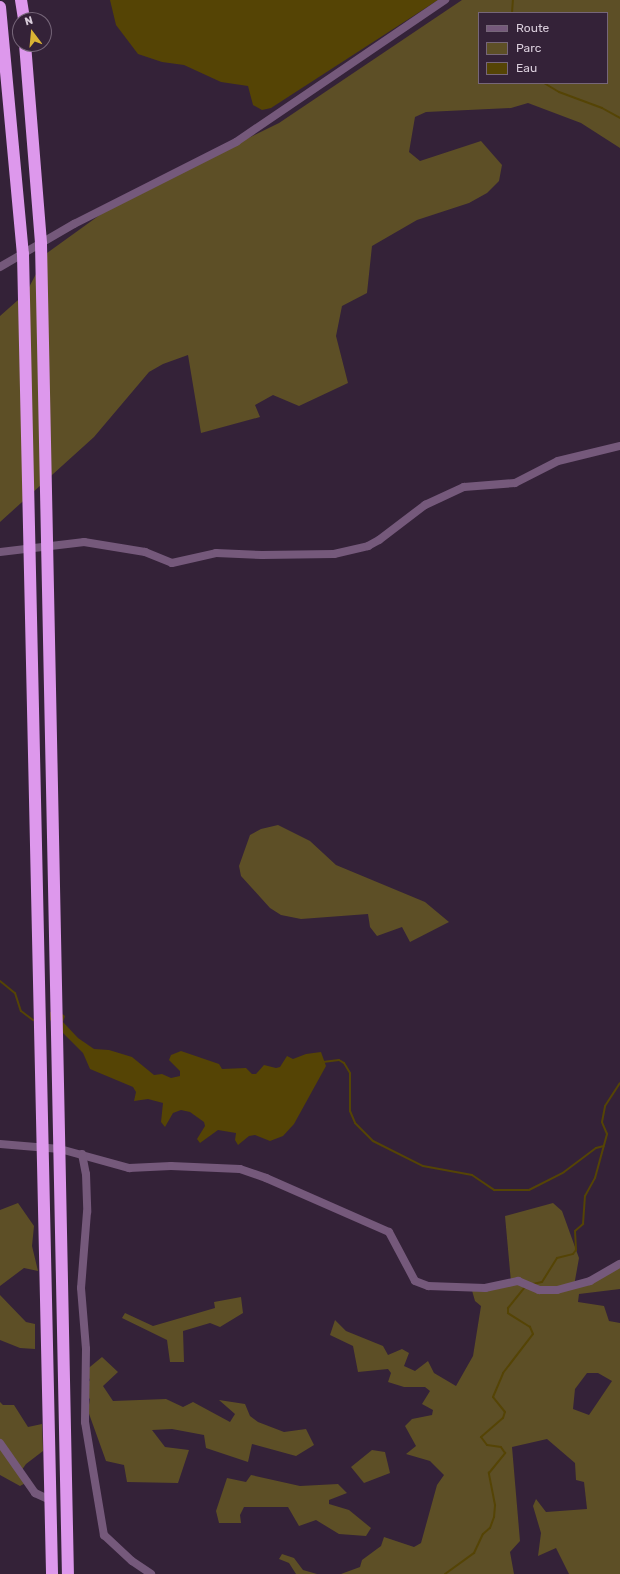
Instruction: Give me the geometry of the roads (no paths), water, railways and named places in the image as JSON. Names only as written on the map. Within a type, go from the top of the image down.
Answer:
[{"type":"highway","points":[[21,0],[23,12]]},
{"type":"highway","points":[[0,7],[23,254],[52,1574]]},
{"type":"highway","points":[[27,52],[41,244],[68,1574]]},
{"type":"street","points":[[0,267],[236,142],[446,0]]},
{"type":"street","points":[[0,552],[30,547],[84,542],[145,552],[172,563],[216,553],[262,555],[334,554],[368,546],[379,540],[425,505],[464,487],[515,483],[558,461],[620,446]]},
{"type":"street","points":[[0,1144],[60,1149],[129,1168],[226,1167],[266,1178],[389,1232],[415,1281],[428,1286],[485,1288],[518,1281],[539,1290],[556,1290],[590,1281],[620,1264]]},
{"type":"street","points":[[82,1154],[86,1174],[87,1212],[81,1288],[86,1349],[85,1422],[104,1535],[132,1561],[151,1574]]},
{"type":"street","points":[[0,1443],[35,1493],[50,1500]]},
{"type":"water","points":[[110,0],[438,0],[271,108],[262,110],[253,105],[248,86],[221,82],[184,65],[162,62],[138,54],[116,25]]},
{"type":"water","points":[[50,1012],[60,1012],[65,1016],[63,1022],[78,1038],[94,1049],[109,1050],[132,1057],[154,1075],[162,1074],[171,1078],[180,1076],[180,1071],[169,1060],[171,1055],[181,1051],[219,1064],[222,1069],[246,1068],[252,1074],[256,1074],[264,1065],[276,1068],[280,1067],[287,1056],[293,1059],[306,1054],[321,1052],[326,1066],[294,1124],[283,1136],[270,1141],[255,1135],[249,1136],[238,1145],[235,1140],[236,1133],[218,1130],[200,1143],[197,1139],[205,1126],[204,1122],[190,1112],[181,1110],[173,1113],[165,1127],[161,1122],[163,1103],[148,1099],[134,1101],[136,1092],[133,1087],[90,1069],[83,1053],[50,1020]]},
{"type":"waterway","points":[[512,12],[513,0]]},
{"type":"waterway","points":[[546,84],[559,92],[602,108],[620,118]]},
{"type":"waterway","points":[[0,981],[15,993],[21,1011],[33,1020]]},
{"type":"waterway","points":[[323,1062],[339,1060],[344,1063],[350,1073],[350,1111],[355,1123],[373,1141],[423,1166],[472,1175],[494,1190],[529,1190],[564,1172],[596,1148],[604,1146]]},
{"type":"waterway","points":[[533,1284],[542,1282],[557,1258],[573,1254],[576,1250],[575,1231],[583,1224],[585,1196],[595,1178],[607,1134],[602,1122],[605,1106],[620,1083]]},
{"type":"waterway","points":[[445,1574],[474,1553],[483,1534],[490,1528],[494,1517],[495,1505],[489,1473],[505,1453],[501,1447],[487,1445],[481,1437],[503,1418],[505,1412],[493,1397],[503,1373],[533,1334],[530,1327],[508,1313],[508,1308],[526,1286]]}]
